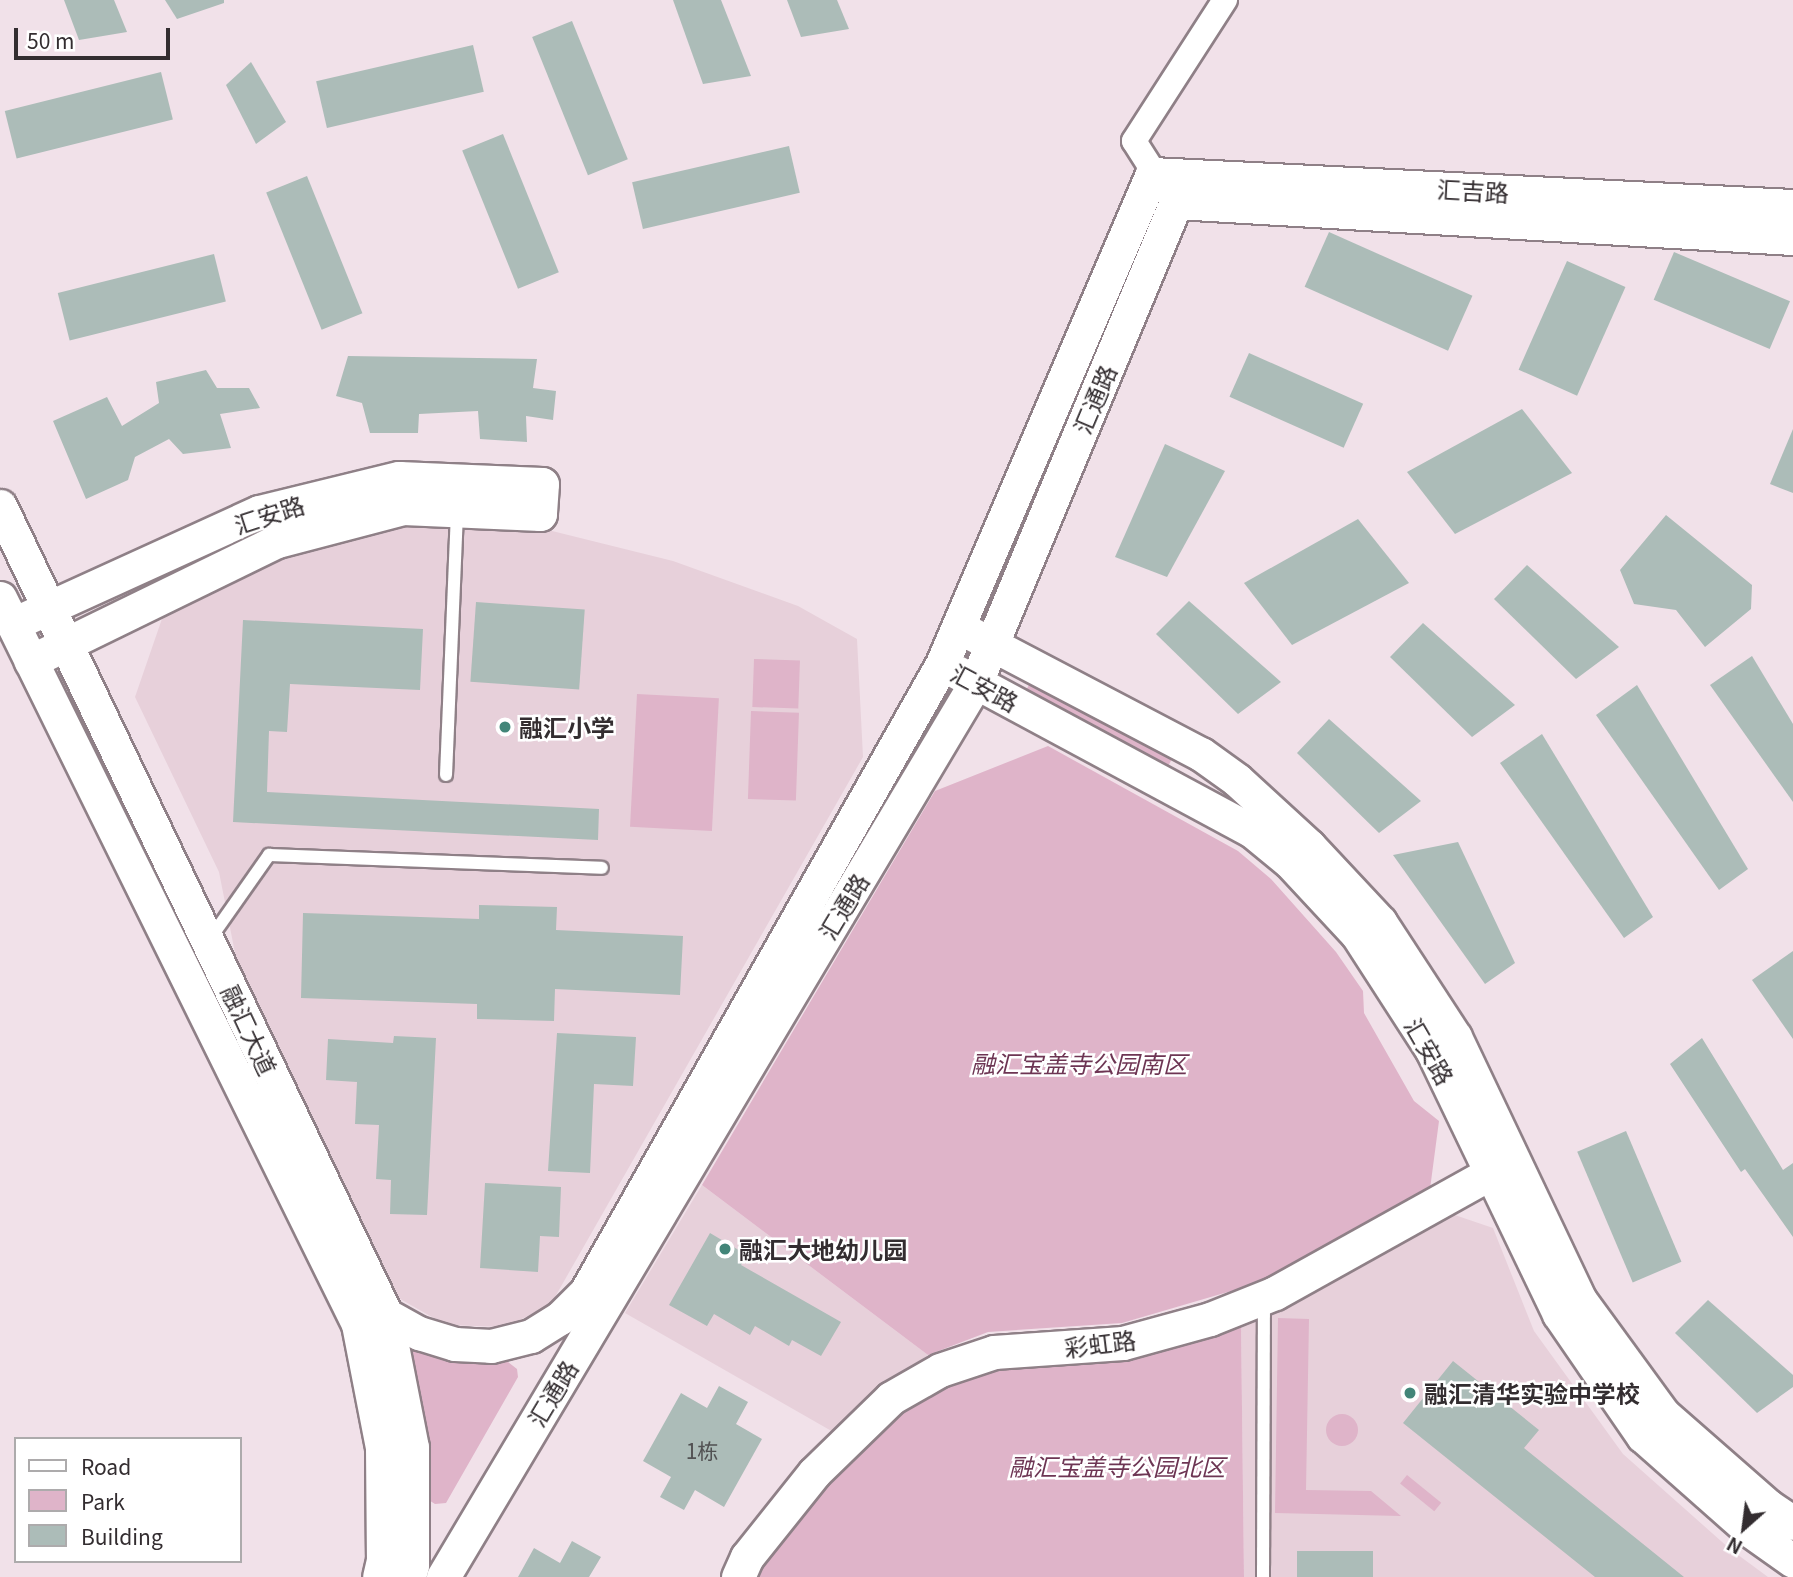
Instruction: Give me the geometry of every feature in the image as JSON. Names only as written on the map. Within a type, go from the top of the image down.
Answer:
[{"type":"street","points":[[1177,202],[1152,174],[1134,141],[1225,0]]},
{"type":"street","name":"汇吉路","points":[[1152,174],[1793,206]]},
{"type":"street","name":"汇通路","points":[[386,1315],[419,1333],[455,1344],[491,1346],[531,1336],[560,1318],[586,1292],[942,664],[1152,174]]},
{"type":"street","name":"汇吉路","points":[[1177,202],[1793,238]]},
{"type":"street","name":"汇通路","points":[[443,1577],[976,682],[1177,202]]},
{"type":"street","name":"汇安路","points":[[7,611],[49,608],[259,512],[399,478],[458,495],[541,499]]},
{"type":"street","name":"汇安路","points":[[31,661],[277,541],[458,495]]},
{"type":"street","name":"融汇大道","points":[[0,506],[386,1315],[412,1447],[410,1577]]},
{"type":"street","name":"融汇大道","points":[[7,611],[358,1324],[382,1448],[383,1560],[379,1577]]},
{"type":"street","name":"汇安路","points":[[958,627],[1200,754],[1237,780],[1309,846],[1380,922],[1455,1037],[1559,1314],[1643,1436],[1748,1529],[1793,1560]]},
{"type":"street","name":"汇安路","points":[[942,664],[1251,830],[1290,863],[1357,934],[1432,1050],[1457,1100],[1503,1166],[1580,1300],[1663,1414],[1768,1506],[1793,1523]]},
{"type":"street","name":"彩虹路","points":[[738,1577],[747,1557],[814,1473],[891,1398],[940,1370],[995,1352],[1123,1343],[1210,1319],[1264,1297],[1503,1166]]},
{"type":"lane","points":[[446,775],[458,495]]},
{"type":"lane","points":[[208,942],[269,855],[602,868]]},
{"type":"lane","points":[[1389,984],[1395,1017],[1402,1029]]},
{"type":"lane","points":[[1428,1077],[1457,1100]]},
{"type":"lane","points":[[1264,1297],[1264,1577]]},
{"type":"shaded area","points":[[402,521],[536,527],[673,561],[798,606],[857,639],[863,757],[551,1304],[506,1327],[446,1325],[395,1296],[238,968],[219,872],[135,697],[165,610],[281,550]]},
{"type":"shaded area","name":"融汇大地幼儿园","points":[[702,1185],[928,1355],[878,1392],[835,1433],[625,1313]]},
{"type":"shaded area","name":"融汇清华实验中学校","points":[[1446,1212],[1493,1228],[1534,1331],[1623,1454],[1730,1549],[1768,1577],[1244,1577],[1241,1323]]},
{"type":"green space","points":[[754,659],[800,661],[798,709],[752,707]]},
{"type":"green space","points":[[1030,683],[1172,759],[1167,769],[1024,694]]},
{"type":"green space","points":[[637,694],[719,698],[712,831],[630,827]]},
{"type":"green space","points":[[751,711],[799,713],[796,801],[748,799]]},
{"type":"green space","name":"融汇宝盖寺公园南区","points":[[1048,746],[1238,851],[1271,879],[1336,952],[1363,991],[1364,1013],[1414,1101],[1439,1121],[1430,1189],[1255,1284],[1122,1323],[988,1332],[928,1355],[702,1185],[935,791]]},
{"type":"green space","points":[[1278,1318],[1309,1319],[1306,1490],[1371,1491],[1401,1516],[1275,1513]]},
{"type":"green space","name":"融汇宝盖寺公园北区","points":[[1241,1323],[1244,1577],[748,1577],[820,1480],[896,1411],[942,1379],[995,1364]]},
{"type":"green space","points":[[414,1348],[438,1357],[508,1362],[517,1369],[518,1377],[446,1503],[435,1504],[424,1497],[408,1358]]},
{"type":"green space","points":[[1342,1414],[1353,1419],[1358,1430],[1353,1441],[1342,1446],[1331,1441],[1326,1430],[1331,1419]]},
{"type":"green space","points":[[1407,1475],[1441,1503],[1434,1511],[1400,1484]]},
{"type":"building","points":[[64,0],[114,0],[127,32],[79,40]]},
{"type":"building","points":[[165,0],[224,0],[224,3],[177,19]]},
{"type":"building","points":[[673,0],[721,0],[751,76],[703,84]]},
{"type":"building","points":[[787,0],[837,0],[849,29],[801,37]]},
{"type":"building","points":[[572,21],[628,159],[588,175],[532,37]]},
{"type":"building","points":[[473,45],[484,92],[327,128],[316,81]]},
{"type":"building","points":[[251,62],[286,122],[256,144],[226,85]]},
{"type":"building","points":[[161,72],[173,120],[17,158],[5,111]]},
{"type":"building","points":[[503,134],[559,272],[518,289],[462,150]]},
{"type":"building","points":[[789,146],[800,193],[643,229],[632,182]]},
{"type":"building","points":[[307,176],[362,313],[322,330],[266,192]]},
{"type":"building","points":[[1329,232],[1472,296],[1448,351],[1305,287]]},
{"type":"building","points":[[1674,252],[1790,301],[1770,349],[1654,300]]},
{"type":"building","points":[[214,254],[226,302],[70,340],[58,293]]},
{"type":"building","points":[[1567,261],[1625,287],[1577,396],[1519,370]]},
{"type":"building","points":[[1249,353],[1363,404],[1344,448],[1229,397]]},
{"type":"building","points":[[348,356],[537,359],[533,388],[556,391],[553,420],[526,416],[527,442],[480,439],[478,411],[419,414],[418,433],[370,433],[362,403],[336,396]]},
{"type":"building","points":[[206,370],[217,388],[249,388],[260,408],[220,414],[231,448],[183,454],[169,439],[135,457],[128,480],[86,499],[53,421],[107,397],[122,426],[159,403],[156,382]]},
{"type":"building","points":[[1522,409],[1572,473],[1455,534],[1407,472]]},
{"type":"building","points":[[1793,429],[1793,493],[1770,484]]},
{"type":"building","points":[[1165,444],[1225,471],[1167,577],[1115,557]]},
{"type":"building","points":[[1666,515],[1752,585],[1751,609],[1705,647],[1676,610],[1634,604],[1620,570]]},
{"type":"building","points":[[1358,519],[1409,583],[1292,645],[1244,583]]},
{"type":"building","points":[[1527,565],[1619,647],[1576,679],[1494,599]]},
{"type":"building","points":[[1189,601],[1281,682],[1238,714],[1156,634]]},
{"type":"building","points":[[476,602],[585,610],[579,689],[470,682]]},
{"type":"building","points":[[243,620],[423,629],[420,690],[290,684],[287,732],[269,731],[267,792],[599,809],[598,840],[233,822]]},
{"type":"building","points":[[1423,623],[1515,705],[1472,737],[1390,657]]},
{"type":"building","points":[[1752,656],[1793,724],[1793,802],[1710,685]]},
{"type":"building","points":[[1637,685],[1748,869],[1719,890],[1596,715]]},
{"type":"building","points":[[1329,719],[1421,801],[1379,833],[1297,753]]},
{"type":"building","points":[[1542,734],[1653,917],[1624,938],[1500,763]]},
{"type":"building","points":[[1458,842],[1515,963],[1485,984],[1393,855]]},
{"type":"building","points":[[479,905],[557,907],[556,930],[683,936],[680,995],[555,989],[554,1021],[477,1019],[477,1004],[301,998],[303,913],[479,919]]},
{"type":"building","points":[[1793,951],[1793,1039],[1752,980]]},
{"type":"building","points":[[557,1033],[636,1037],[633,1086],[594,1084],[590,1173],[548,1171]]},
{"type":"building","points":[[394,1036],[436,1038],[427,1215],[390,1214],[391,1180],[376,1179],[379,1125],[355,1124],[357,1082],[326,1080],[328,1039],[393,1043]]},
{"type":"building","points":[[1702,1038],[1783,1170],[1793,1163],[1793,1237],[1745,1169],[1741,1172],[1670,1064]]},
{"type":"building","points":[[1626,1131],[1681,1262],[1633,1282],[1577,1152]]},
{"type":"building","points":[[485,1183],[561,1187],[559,1237],[540,1236],[538,1272],[480,1268]]},
{"type":"building","points":[[710,1233],[747,1255],[741,1265],[841,1322],[821,1356],[792,1340],[789,1346],[755,1326],[750,1335],[714,1314],[707,1326],[669,1305]]},
{"type":"building","points":[[1708,1300],[1793,1375],[1793,1387],[1757,1413],[1675,1333]]},
{"type":"building","points":[[1453,1361],[1539,1430],[1524,1448],[1684,1577],[1595,1577],[1403,1423]]},
{"type":"building","points":[[719,1386],[748,1402],[736,1424],[762,1439],[724,1507],[695,1490],[684,1510],[660,1497],[671,1477],[643,1461],[681,1393],[707,1408]]},
{"type":"building","points":[[572,1541],[601,1557],[589,1577],[518,1577],[534,1548],[560,1563]]},
{"type":"building","points":[[1297,1551],[1373,1551],[1373,1577],[1297,1577]]},
{"type":"place","name":"融汇小学","points":[[505,727]]},
{"type":"place","name":"融汇大地幼儿园","points":[[725,1249]]},
{"type":"place","name":"融汇清华实验中学校","points":[[1410,1393]]}]
